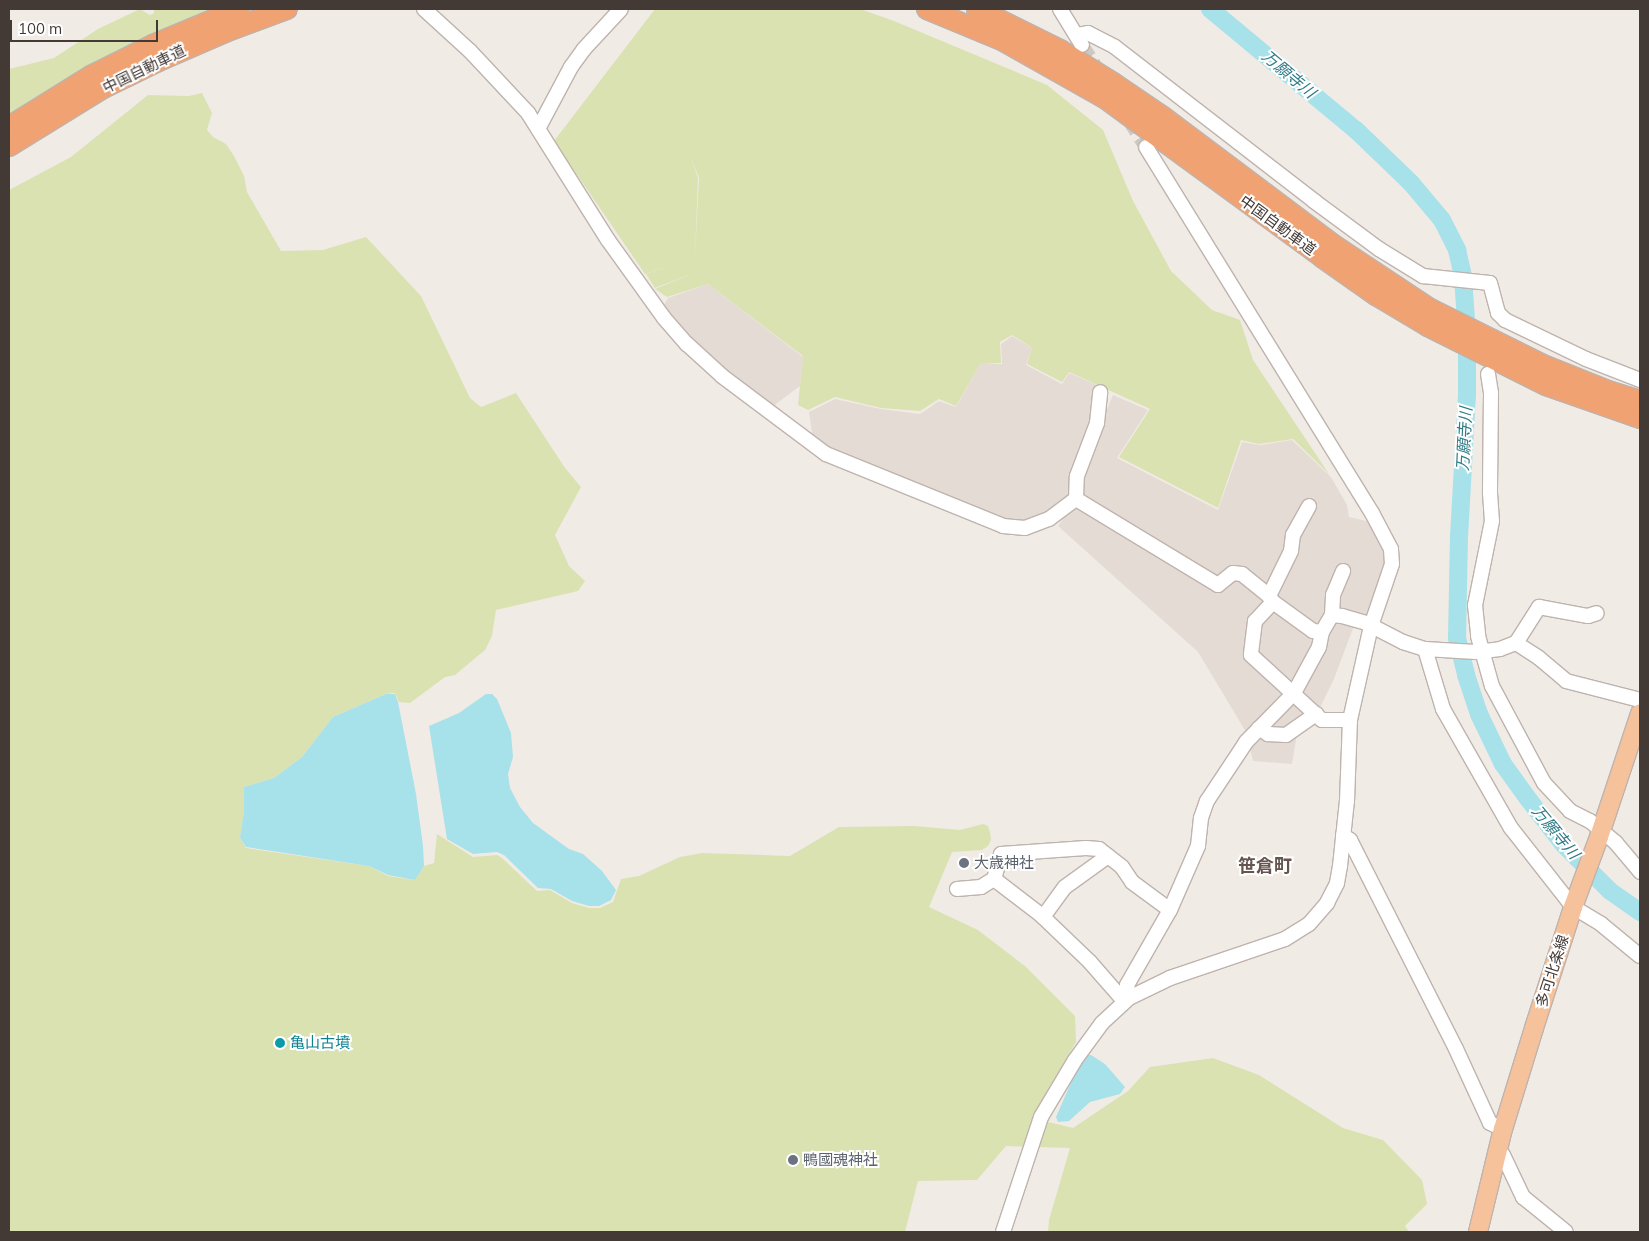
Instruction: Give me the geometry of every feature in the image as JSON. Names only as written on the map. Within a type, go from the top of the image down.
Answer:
[{"type":"highway","name":"中国自動車道","points":[[9,127],[91,76],[153,45],[239,9]]},
{"type":"highway","name":"中国自動車道","points":[[9,146],[103,88],[158,61],[225,32],[287,9]]},
{"type":"highway","name":"中国自動車道","points":[[928,9],[1002,40],[1105,98],[1376,295],[1429,317]]},
{"type":"highway","name":"中国自動車道","points":[[977,9],[1060,50],[1113,83],[1163,117],[1429,317],[1492,359],[1546,385],[1640,418]]},
{"type":"highway","name":"中国自動車道","points":[[1492,359],[1543,365],[1608,391],[1640,400]]},
{"type":"main road","name":"多可北条線","points":[[1478,1232],[1503,1129],[1575,902],[1640,714]]},
{"type":"street","points":[[424,9],[470,51],[517,100],[538,129],[608,240],[670,325],[722,376],[826,454],[1003,526],[1025,528],[1038,524],[1076,499]]},
{"type":"street","points":[[538,129],[571,67],[584,49],[621,9]]},
{"type":"street","points":[[1060,9],[1080,40],[1088,33],[1115,47],[1379,249],[1423,276],[1490,283],[1498,313],[1505,320],[1586,359],[1640,380]]},
{"type":"street","points":[[1003,1232],[1041,1117],[1075,1060],[1096,1030],[1127,1000],[1170,978],[1285,939],[1309,924],[1327,903],[1337,883],[1347,801],[1350,720],[1371,626],[1392,564],[1391,549],[1372,513],[1146,147]]},
{"type":"street","points":[[1492,359],[1490,493],[1492,521],[1475,605],[1479,652],[1492,686],[1544,783],[1570,811],[1616,844],[1640,872]]},
{"type":"street","points":[[1076,499],[1077,476],[1097,423],[1100,392]]},
{"type":"street","points":[[1076,499],[1201,576],[1218,584],[1233,573],[1242,574],[1313,631],[1322,632]]},
{"type":"street","points":[[1309,506],[1293,535],[1290,551],[1271,599],[1255,621],[1251,655],[1319,717]]},
{"type":"street","points":[[1127,1000],[1127,985],[1170,910],[1198,846],[1201,818],[1207,801],[1246,742],[1294,693],[1319,647],[1322,632],[1332,616],[1333,595],[1343,571]]},
{"type":"street","points":[[1332,616],[1342,616],[1371,626],[1402,642],[1430,649],[1479,652],[1516,643],[1539,607],[1588,616],[1598,613]]},
{"type":"street","points":[[1516,643],[1539,658],[1566,682],[1640,700]]},
{"type":"street","points":[[1430,649],[1443,709],[1506,820],[1575,902],[1640,956]]},
{"type":"street","points":[[1259,728],[1268,734],[1286,735],[1319,717],[1350,720]]},
{"type":"street","points":[[1290,743],[1319,717]]},
{"type":"street","points":[[1343,835],[1350,840],[1456,1049],[1490,1123],[1503,1129]]},
{"type":"street","points":[[957,889],[981,887],[994,879],[1001,854],[1086,848],[1099,849],[1122,866],[1132,882],[1170,910]]},
{"type":"street","points":[[1043,917],[1064,887],[1108,856]]},
{"type":"street","points":[[994,879],[1043,917],[1127,1000]]},
{"type":"street","points":[[1498,1151],[1503,1155],[1523,1198],[1566,1232]]},
{"type":"shaded area","points":[[708,284],[803,357],[800,386],[772,407],[697,349],[663,307],[668,298]]},
{"type":"shaded area","points":[[1012,336],[1032,348],[1026,365],[1062,384],[1069,373],[1097,385],[1098,399],[1072,499],[1037,521],[1006,524],[830,451],[813,439],[809,412],[835,399],[881,409],[920,414],[939,401],[956,407],[980,364],[1002,364],[1001,344]]},
{"type":"shaded area","points":[[1113,395],[1148,410],[1117,458],[1218,510],[1242,442],[1260,445],[1292,440],[1331,477],[1347,505],[1349,517],[1375,523],[1390,563],[1370,616],[1355,623],[1334,679],[1313,722],[1297,734],[1292,764],[1253,761],[1246,732],[1198,652],[1058,526],[1078,497],[1079,475]]},
{"type":"green space","points":[[140,9],[150,15],[154,13],[154,9],[219,9],[9,116],[9,69],[54,58],[98,29]]},
{"type":"green space","points":[[655,9],[860,9],[894,21],[1047,85],[1103,130],[1133,201],[1171,271],[1212,310],[1240,320],[1253,360],[1329,474],[1293,439],[1259,444],[1241,440],[1218,508],[1119,457],[1150,409],[1069,372],[1062,382],[1027,364],[1032,348],[1012,335],[1000,342],[1001,363],[980,364],[956,406],[939,399],[920,411],[881,408],[835,397],[808,410],[798,405],[803,356],[708,284],[667,297],[655,289],[696,272],[655,288],[646,274],[671,265],[645,274],[554,141]],"holes":[[[691,158],[699,178],[695,257],[698,178]]]},
{"type":"green space","points":[[202,93],[212,113],[207,130],[213,137],[226,144],[234,156],[244,176],[247,192],[281,251],[323,250],[366,237],[421,296],[470,398],[481,407],[516,393],[565,468],[581,487],[555,535],[569,566],[585,581],[578,591],[496,610],[492,636],[485,650],[455,675],[445,677],[410,703],[399,702],[395,693],[386,694],[333,717],[302,757],[274,778],[244,787],[244,810],[240,838],[246,848],[369,866],[388,876],[415,880],[424,866],[434,863],[437,834],[473,857],[497,855],[537,891],[550,890],[572,903],[589,908],[600,908],[613,902],[621,879],[639,876],[680,857],[702,853],[790,856],[839,827],[914,826],[960,830],[983,824],[988,826],[990,832],[991,840],[988,846],[982,850],[952,852],[929,907],[978,930],[1026,967],[1075,1016],[1076,1042],[1032,1118],[1073,1128],[1128,1091],[1150,1067],[1213,1058],[1259,1075],[1343,1128],[1383,1140],[1422,1180],[1427,1204],[1405,1226],[1409,1232],[1048,1232],[1049,1220],[1070,1148],[1006,1146],[977,1180],[918,1181],[905,1232],[9,1232],[9,190],[71,157],[148,95],[189,96]]},
{"type":"water","points":[[386,694],[395,694],[398,702],[416,794],[424,866],[415,880],[388,875],[369,866],[246,847],[240,838],[244,810],[244,787],[274,778],[302,757],[333,717]]},
{"type":"water","points":[[486,694],[492,694],[497,699],[511,733],[513,757],[508,774],[510,788],[520,807],[533,823],[569,849],[583,854],[602,871],[616,890],[611,900],[599,906],[589,906],[572,901],[551,889],[538,888],[504,855],[497,852],[473,854],[447,839],[429,726],[459,713]]},
{"type":"water","points":[[1086,1055],[1091,1055],[1105,1064],[1125,1087],[1120,1094],[1090,1102],[1069,1121],[1058,1122],[1056,1117],[1080,1062]]},
{"type":"waterway","name":"万願寺川","points":[[1210,9],[1356,130],[1411,183],[1442,220],[1457,250],[1463,277],[1467,334],[1467,394],[1459,535],[1457,638],[1466,675],[1479,714],[1503,764],[1529,800],[1564,845],[1610,891],[1640,912]]},
{"type":"tunnel","points":[[1082,45],[1099,72]]},
{"type":"tunnel","points":[[1129,120],[1146,147]]},
{"type":"place","name":"大歳神社","points":[[964,863]]},
{"type":"place","name":"亀山古墳","points":[[280,1043]]},
{"type":"place","name":"鴨國魂神社","points":[[793,1160]]},
{"type":"district","name":"笹倉町","points":[[1265,866]]}]
